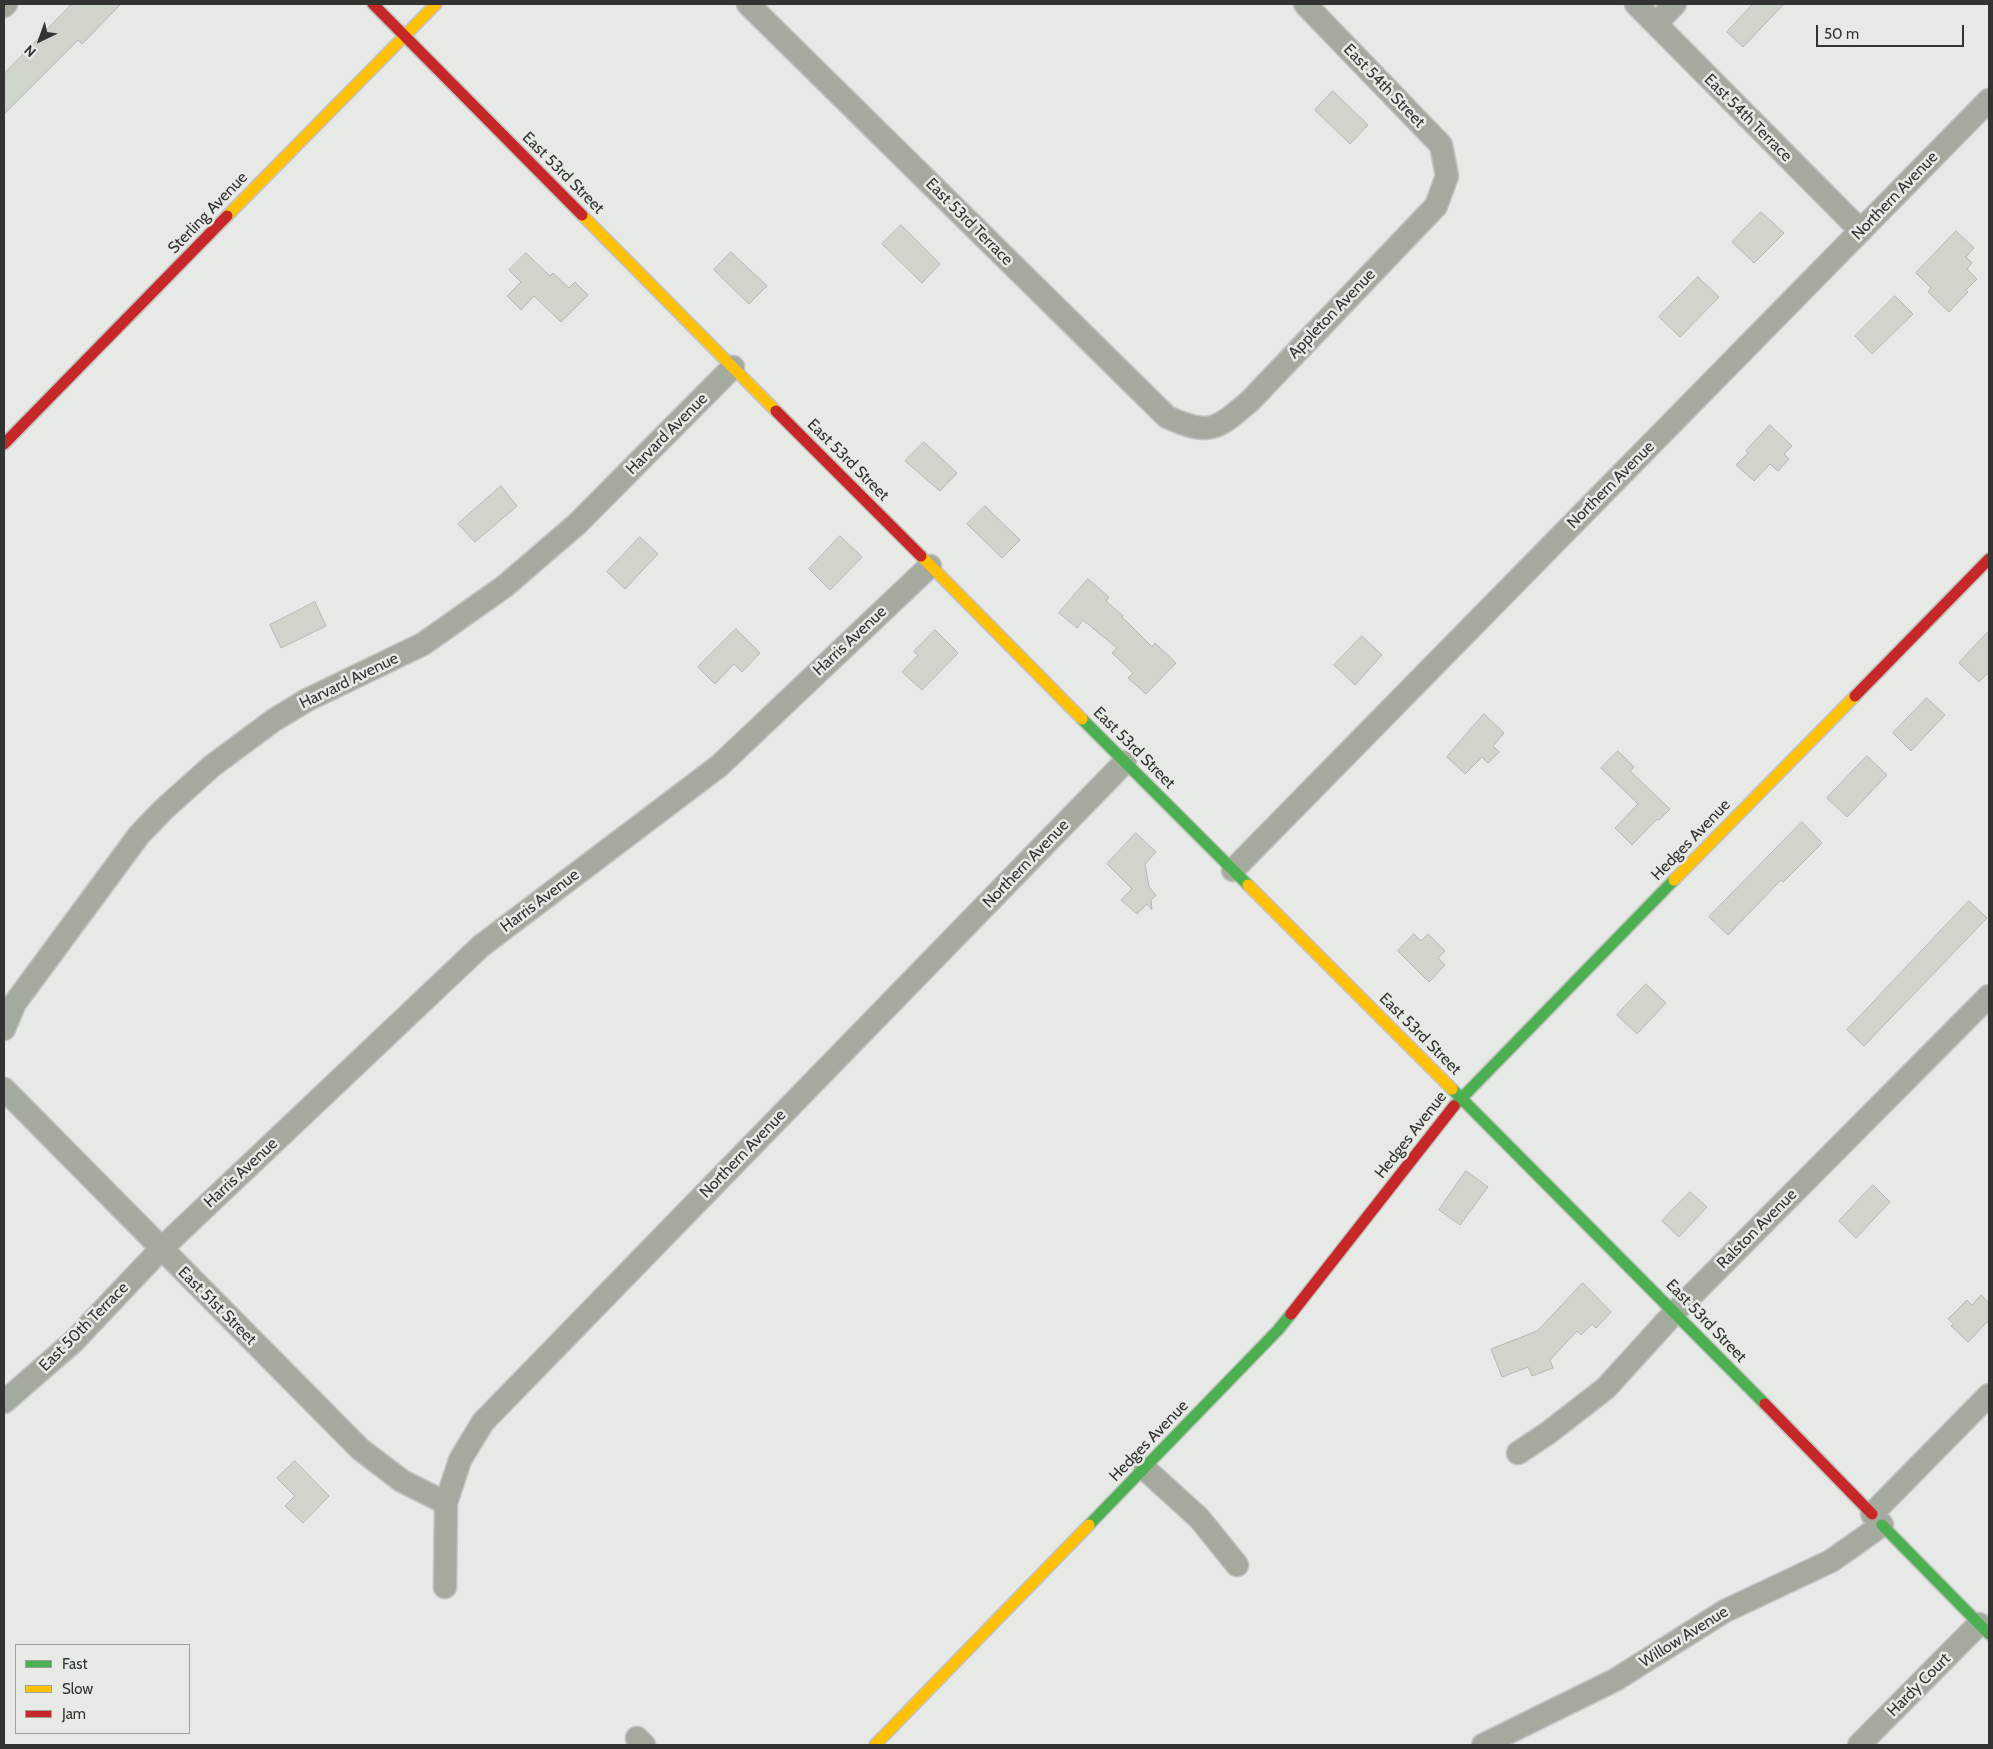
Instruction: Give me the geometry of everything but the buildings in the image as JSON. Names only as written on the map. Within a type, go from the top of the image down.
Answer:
[{"type":"street","name":"East 53rd Street","points":[[373,4],[1125,762],[1675,1312],[1984,1629]]},
{"type":"street","name":"Sterling Avenue","points":[[4,444],[436,4]]},
{"type":"street","name":"East 53rd Terrace","points":[[748,4],[1167,417],[1197,428]]},
{"type":"street","name":"East 54th Street","points":[[1305,4],[1441,145],[1447,176]]},
{"type":"street","name":"East 54th Terrace","points":[[1636,4],[1861,231]]},
{"type":"street","points":[[1656,24],[1675,4]]},
{"type":"street","name":"Northern Avenue","points":[[1233,870],[1989,100]]},
{"type":"street","name":"Appleton Avenue","points":[[1197,428],[1208,429],[1223,423],[1250,401],[1436,206],[1447,176]]},
{"type":"street","name":"Harvard Avenue","points":[[4,1029],[15,1003],[139,835],[164,809],[212,766],[274,720],[307,700],[423,644],[505,586],[577,524],[733,367]]},
{"type":"street","name":"Hedges Avenue","points":[[875,1745],[1278,1330],[1461,1098],[1989,559]]},
{"type":"street","name":"Harris Avenue","points":[[161,1249],[481,946],[719,766],[930,566]]},
{"type":"street","name":"Northern Avenue","points":[[445,1587],[446,1503],[460,1460],[482,1422],[1125,762]]},
{"type":"street","name":"Ralston Avenue","points":[[1518,1454],[1606,1388],[1675,1312],[1989,996]]},
{"type":"street","name":"East 51st Street","points":[[4,1089],[360,1450],[402,1481],[446,1503]]},
{"type":"street","name":"East 50th Terrace","points":[[4,1402],[74,1341],[161,1249]]},
{"type":"street","name":"Willow Avenue","points":[[1483,1745],[1615,1680],[1725,1611],[1831,1561],[1877,1519],[1989,1395]]},
{"type":"street","points":[[1145,1469],[1199,1518],[1238,1565]]},
{"type":"street","name":"Hardy Court","points":[[1859,1745],[1984,1629]]},
{"type":"traffic: fast","points":[[1082,719],[1248,885]]},
{"type":"traffic: fast","points":[[1454,1106],[1674,880]]},
{"type":"traffic: fast","points":[[1452,1089],[1765,1404]]},
{"type":"traffic: fast","points":[[1089,1525],[1278,1330],[1291,1314]]},
{"type":"traffic: fast","points":[[1882,1525],[1989,1634]]},
{"type":"traffic: slow","points":[[227,216],[436,4]]},
{"type":"traffic: slow","points":[[582,215],[776,411]]},
{"type":"traffic: slow","points":[[921,556],[1082,719]]},
{"type":"traffic: slow","points":[[1674,880],[1855,696]]},
{"type":"traffic: slow","points":[[1248,885],[1452,1089]]},
{"type":"traffic: slow","points":[[875,1745],[1089,1525]]},
{"type":"traffic: jam","points":[[373,4],[582,215]]},
{"type":"traffic: jam","points":[[4,444],[227,216]]},
{"type":"traffic: jam","points":[[776,411],[921,556]]},
{"type":"traffic: jam","points":[[1855,696],[1989,559]]},
{"type":"traffic: jam","points":[[1291,1314],[1454,1106]]},
{"type":"traffic: jam","points":[[1765,1404],[1872,1514]]}]
